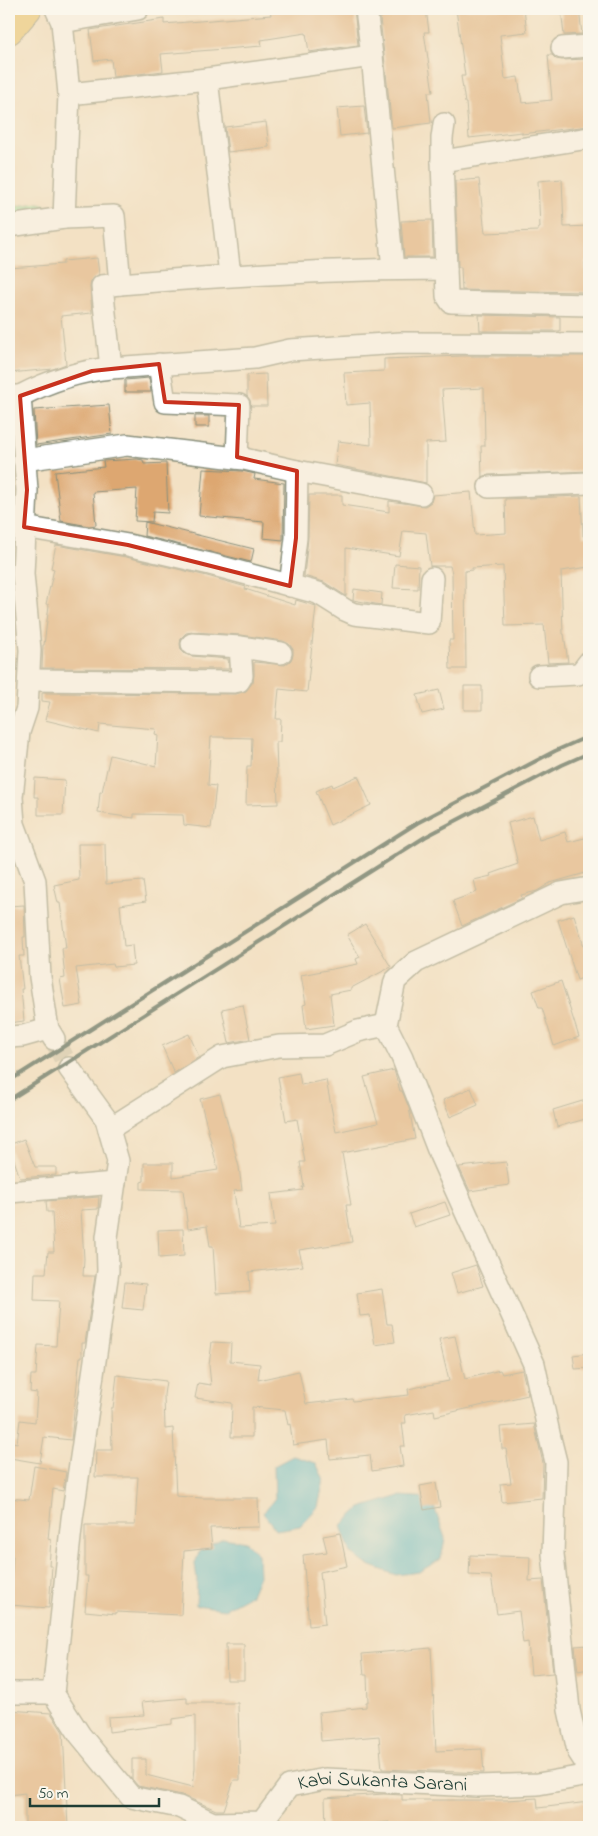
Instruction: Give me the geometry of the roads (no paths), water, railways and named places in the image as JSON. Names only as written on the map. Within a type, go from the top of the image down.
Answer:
[{"type":"main road","points":[[9,30],[27,9]]},
{"type":"street","points":[[64,218],[69,94],[58,15],[138,9]]},
{"type":"street","points":[[366,9],[393,269]]},
{"type":"street","points":[[562,48],[589,46]]},
{"type":"street","points":[[69,94],[207,79],[372,56]]},
{"type":"street","points":[[207,79],[230,275]]},
{"type":"street","points":[[444,124],[442,161],[447,296],[451,302],[589,305]]},
{"type":"street","points":[[442,161],[589,138]]},
{"type":"street","points":[[9,226],[64,218],[114,216],[120,284]]},
{"type":"street","points":[[111,368],[102,286],[230,275],[446,269]]},
{"type":"street","points":[[9,1037],[51,1034],[40,977],[35,881],[14,824],[10,797],[14,731],[27,708],[30,650],[22,574],[27,490],[14,396],[92,370],[254,358],[290,350],[401,343],[589,344]]},
{"type":"street","points":[[159,364],[164,402],[240,405],[237,458]]},
{"type":"street","points":[[24,460],[127,445],[237,458],[421,494]]},
{"type":"street","points":[[290,586],[296,538],[297,471]]},
{"type":"street","points":[[489,487],[589,483]]},
{"type":"street","points":[[24,527],[128,545],[210,564],[318,593],[344,610],[354,614],[429,623],[432,578]]},
{"type":"street","points":[[192,644],[240,647],[281,653]]},
{"type":"street","points":[[29,680],[234,682],[239,681],[242,676],[240,647]]},
{"type":"street","points":[[539,676],[578,674],[589,662]]},
{"type":"street","points":[[589,888],[561,893],[416,962],[395,981],[386,1025],[402,1057],[440,1155],[534,1364],[556,1462],[553,1554],[569,1710],[578,1751],[589,1768]]},
{"type":"street","points":[[109,1129],[222,1057],[279,1046],[325,1046],[358,1031],[386,1025]]},
{"type":"street","points":[[9,1693],[53,1693],[72,1519],[108,1270],[107,1237],[118,1161],[106,1119],[69,1068]]},
{"type":"street","points":[[9,1192],[115,1183]]},
{"type":"street","name":"Kabi Sukanta Sarani","points":[[53,1693],[80,1735],[131,1797],[179,1807],[213,1823],[262,1822],[289,1786],[325,1780],[477,1786],[538,1784],[589,1774]]},
{"type":"water","points":[[293,1456],[316,1463],[324,1480],[318,1507],[300,1526],[276,1530],[263,1513],[275,1498],[274,1466]]},
{"type":"water","points":[[400,1496],[431,1498],[445,1538],[441,1559],[419,1572],[396,1575],[366,1564],[351,1553],[341,1526],[360,1508]]},
{"type":"water","points":[[223,1538],[246,1542],[258,1554],[259,1576],[251,1595],[225,1609],[196,1605],[197,1579],[195,1564],[200,1550]]},
{"type":"tunnel","points":[[54,1039],[69,1068]]},
{"type":"railway","points":[[9,1081],[417,823],[555,751],[589,736]]},
{"type":"railway","points":[[9,1100],[425,837],[562,765],[589,753]]}]
